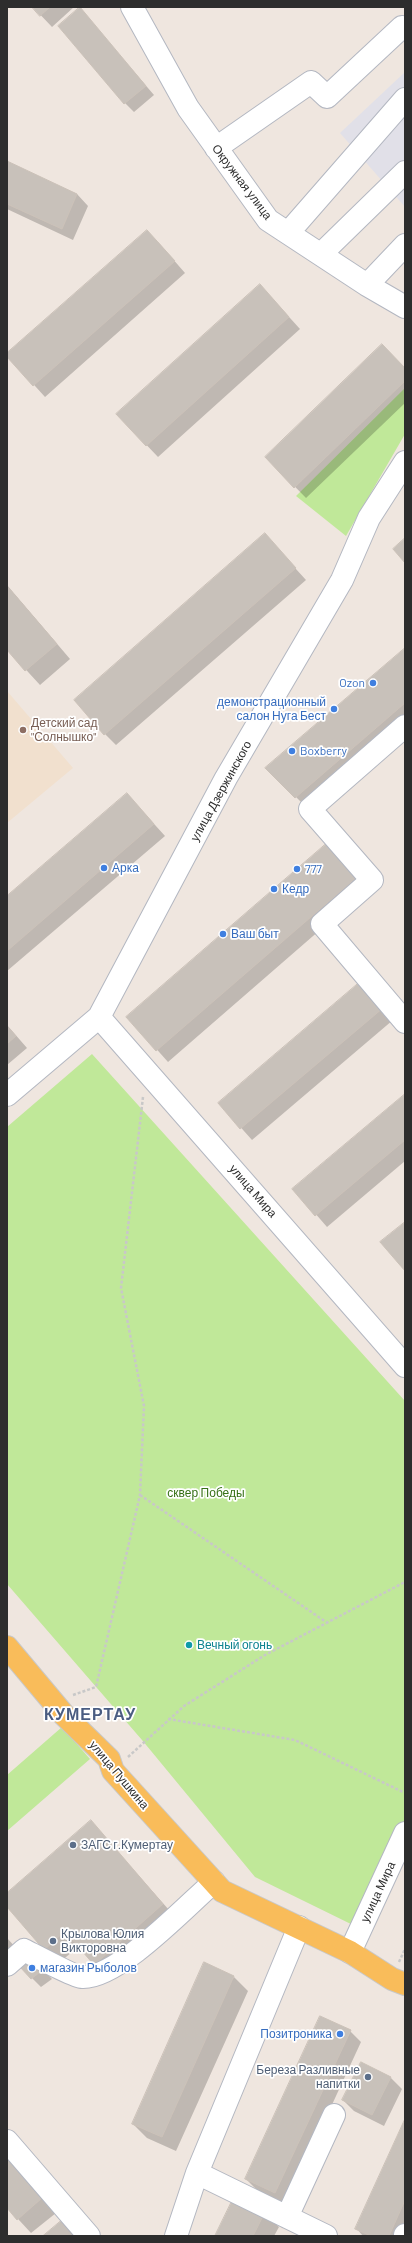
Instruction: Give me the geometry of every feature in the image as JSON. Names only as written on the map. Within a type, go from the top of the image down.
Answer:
[{"type":"main road","name":"улица Пушкина","points":[[7,1647],[55,1702],[64,1715],[109,1759],[112,1771],[222,1891],[350,1952],[392,1979],[405,1984]]},
{"type":"street","name":"Окружная улица","points":[[132,7],[188,108],[268,220],[367,285],[405,306]]},
{"type":"street","points":[[216,148],[311,82],[326,97],[402,28]]},
{"type":"street","points":[[288,233],[405,99]]},
{"type":"street","points":[[321,254],[405,172]]},
{"type":"street","points":[[367,285],[405,245]]},
{"type":"street","name":"улица Дзержинского","points":[[7,1095],[99,1018],[226,778],[342,580],[369,518],[405,462]]},
{"type":"street","points":[[405,726],[310,809],[372,880],[322,924],[405,1022]]},
{"type":"street","name":"улица Мира","points":[[99,1018],[146,1069],[405,1366]]},
{"type":"street","name":"улица Мира","points":[[350,1952],[405,1833]]},
{"type":"street","points":[[7,1965],[24,1950],[82,1977],[102,1973],[124,1962],[214,1882]]},
{"type":"street","points":[[176,2236],[197,2173],[299,1927]]},
{"type":"street","points":[[287,2217],[334,2115]]},
{"type":"street","points":[[7,2141],[89,2236]]},
{"type":"street","points":[[197,2173],[326,2236]]},
{"type":"path","points":[[55,1702],[96,1687],[140,1495],[144,1406],[121,1288],[146,1069]]},
{"type":"path","points":[[140,1495],[326,1622]]},
{"type":"path","points":[[112,1771],[184,1706],[265,1655],[405,1582]]},
{"type":"path","points":[[168,1719],[295,1740],[405,1793]]},
{"type":"shaded area","points":[[405,72],[405,207],[340,133]]},
{"type":"shaded area","name":"Детский сад \"Солнышко\"","points":[[7,691],[73,768],[7,823]]},
{"type":"green space","points":[[405,388],[405,434],[346,536],[296,496]]},
{"type":"green space","name":"сквер Победы","points":[[92,1054],[405,1401],[405,1828],[359,1928],[255,1877],[142,1740],[7,1584],[7,1127]]},
{"type":"green space","points":[[62,1727],[90,1759],[7,1831],[7,1775]]},
{"type":"building","points":[[32,7],[50,7],[40,16]]},
{"type":"building","points":[[80,7],[146,86],[124,104],[58,26]]},
{"type":"building","points":[[7,161],[77,194],[62,229],[7,204]]},
{"type":"building","points":[[147,230],[175,261],[33,386],[7,357],[7,353]]},
{"type":"building","points":[[260,284],[289,317],[146,446],[116,414]]},
{"type":"building","points":[[382,344],[405,368],[405,381],[294,488],[265,457]]},
{"type":"building","points":[[265,533],[296,568],[104,735],[74,700]]},
{"type":"building","points":[[405,538],[405,563],[393,549]]},
{"type":"building","points":[[7,586],[57,644],[25,671],[7,650]]},
{"type":"building","points":[[405,648],[405,703],[295,798],[265,768]]},
{"type":"building","points":[[127,793],[154,824],[7,951],[7,896]]},
{"type":"building","points":[[326,844],[356,878],[156,1051],[126,1017]]},
{"type":"building","points":[[360,982],[383,1008],[240,1129],[218,1103]]},
{"type":"building","points":[[7,1026],[16,1036],[7,1044]]},
{"type":"building","points":[[405,1094],[405,1140],[315,1216],[292,1189]]},
{"type":"building","points":[[405,1222],[405,1271],[380,1242]]},
{"type":"building","points":[[91,1820],[163,1904],[94,1965],[65,1931],[44,1950],[7,1907],[7,1893]]},
{"type":"building","name":"магазин Рыболов","points":[[32,1957],[44,1969],[31,1979],[20,1967]]},
{"type":"building","points":[[204,1962],[234,1976],[162,2137],[132,2124]]},
{"type":"building","points":[[320,2016],[351,2030],[275,2193],[245,2179]]},
{"type":"building","points":[[361,2062],[391,2077],[372,2115],[342,2100]]},
{"type":"building","points":[[405,2119],[405,2200],[389,2236],[371,2236],[355,2229]]},
{"type":"building","points":[[7,2156],[42,2198],[17,2220],[7,2208]]},
{"type":"building","points":[[234,2197],[265,2212],[253,2236],[215,2236]]},
{"type":"building","points":[[61,2221],[74,2236],[43,2236]]},
{"type":"place","name":"Ozon","points":[[373,683]]},
{"type":"place","name":"демонстрационный салон Нуга Бест","points":[[334,709]]},
{"type":"place","name":"Детский сад \"Солнышко\"","points":[[23,730]]},
{"type":"place","name":"Boxberry","points":[[292,751]]},
{"type":"place","name":"Арка","points":[[104,868]]},
{"type":"place","name":"777","points":[[297,869]]},
{"type":"place","name":"Кедр","points":[[274,889]]},
{"type":"place","name":"Ваш быт","points":[[223,934]]},
{"type":"place","name":"Вечный огонь","points":[[189,1645]]},
{"type":"place","name":"ЗАГС г.Кумертау","points":[[73,1845]]},
{"type":"place","name":"Крылова Юлия Викторовна","points":[[53,1941]]},
{"type":"place","name":"магазин Рыболов","points":[[32,1968]]},
{"type":"place","name":"Позитроника","points":[[340,2034]]},
{"type":"place","name":"Береза Разливные напитки","points":[[368,2077]]},
{"type":"district","name":"КУМЕРТАУ","points":[[90,1715]]}]
